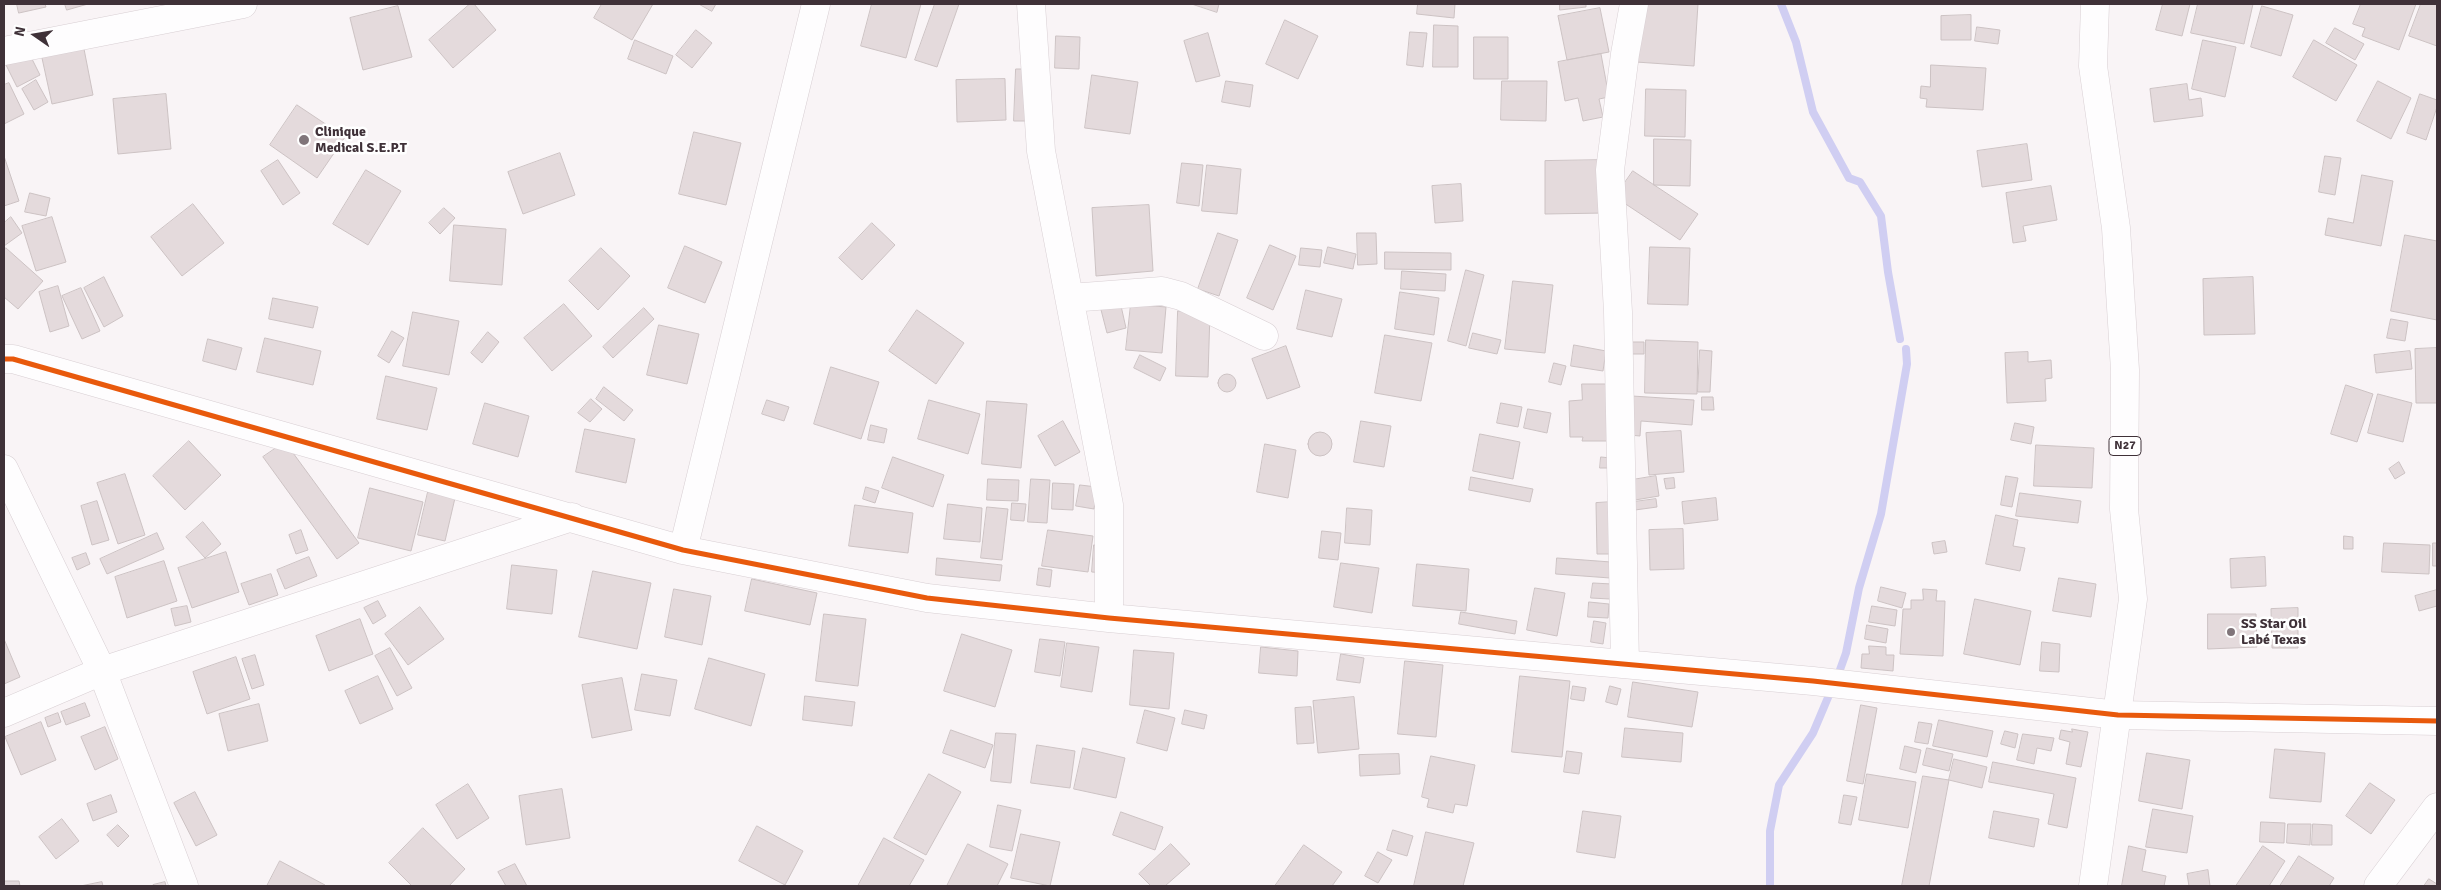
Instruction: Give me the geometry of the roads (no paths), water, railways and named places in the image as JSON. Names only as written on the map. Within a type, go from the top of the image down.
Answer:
[{"type":"street","points":[[4,51],[243,4]]},
{"type":"street","points":[[683,550],[816,4]]},
{"type":"street","points":[[1625,664],[1618,312],[1610,170],[1625,54],[1634,4]]},
{"type":"street","name":"N27","points":[[2093,886],[2133,599],[2124,509],[2126,370],[2116,228],[2093,66],[2095,4]]},
{"type":"street","points":[[1029,6],[1041,152],[1108,505],[1109,618]]},
{"type":"street","points":[[1070,298],[1162,291],[1181,296],[1264,336]]},
{"type":"street","points":[[4,359],[13,359],[683,550],[927,598],[1109,618],[1813,681],[2118,715],[2437,721]]},
{"type":"street","points":[[4,469],[102,670],[184,886]]},
{"type":"street","points":[[4,713],[102,670],[572,517]]},
{"type":"street","points":[[2378,886],[2437,807]]},
{"type":"waterway","points":[[1781,4],[1796,42],[1813,112],[1849,178],[1860,182],[1881,216],[1888,272],[1900,339]]},
{"type":"waterway","points":[[1837,678],[1846,653],[1859,588],[1881,514],[1907,364],[1906,349]]},
{"type":"waterway","points":[[1770,886],[1770,831],[1779,785],[1813,733],[1832,688]]},
{"type":"place","name":"Clinique Medical S.E.P.T","points":[[304,140]]},
{"type":"place","name":"SS Star Oil Labé Texas","points":[[2231,632]]}]
